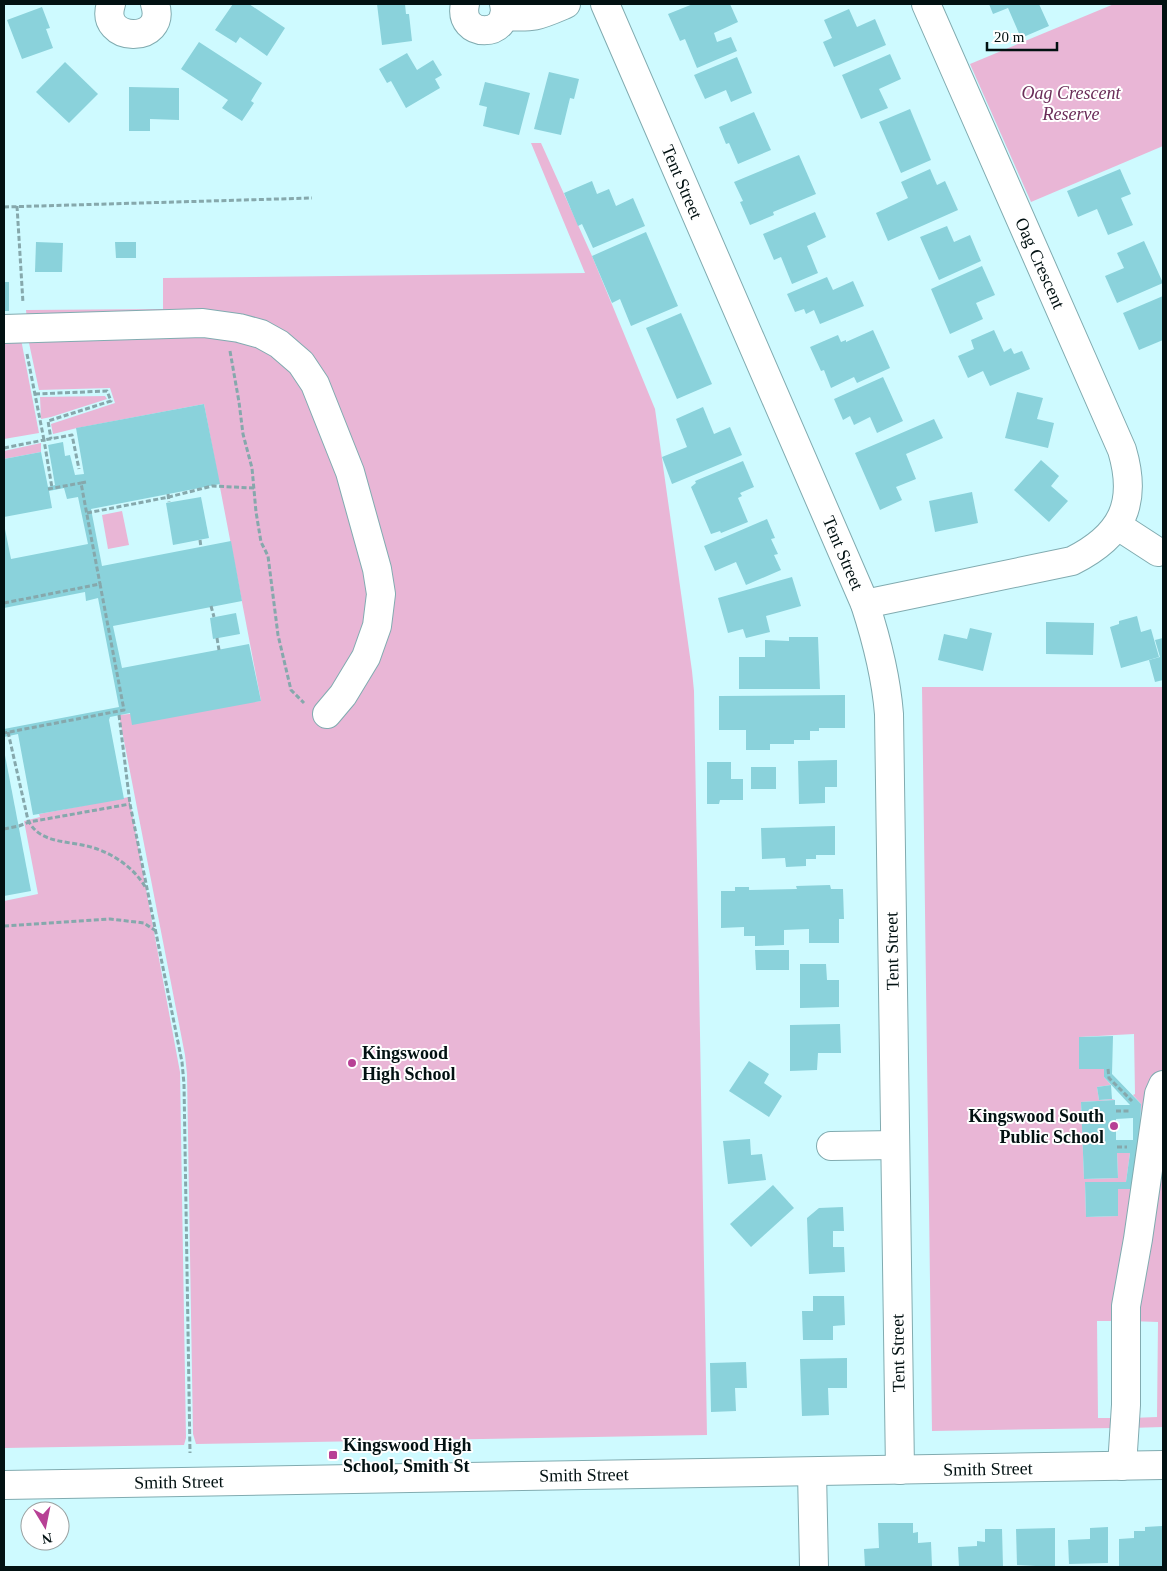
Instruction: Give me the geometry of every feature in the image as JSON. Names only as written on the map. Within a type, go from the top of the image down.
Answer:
[{"type":"street","points":[[111,4],[110,16],[112,23],[130,35],[137,35],[150,28],[154,22],[156,16],[155,4]]},
{"type":"street","points":[[465,4],[464,15],[467,22],[471,27],[484,31],[497,27],[502,22],[504,10],[528,18],[538,16],[566,4]]},
{"type":"street","name":"Tent Street","points":[[605,4],[866,604],[885,674],[889,714],[900,1470]]},
{"type":"street","name":"Oag Crescent","points":[[866,604],[1072,561],[1104,542],[1118,526],[1123,513],[1128,483],[1122,450],[926,4]]},
{"type":"street","points":[[4,329],[203,323],[240,328],[260,334],[279,344],[301,363],[315,384],[350,472],[377,569],[381,594],[377,626],[366,657],[343,696],[327,714]]},
{"type":"street","points":[[1118,526],[1158,552]]},
{"type":"street","points":[[1122,1466],[1126,1405],[1126,1306],[1157,1148],[1159,1094],[1163,1085]]},
{"type":"street","points":[[831,1146],[895,1145]]},
{"type":"street","name":"Smith Street","points":[[4,1485],[1163,1465]]},
{"type":"street","points":[[812,1472],[814,1567]]},
{"type":"path","points":[[4,207],[312,198]]},
{"type":"path","points":[[227,326],[244,434],[252,468],[261,542],[268,556],[278,635],[291,690],[305,704],[327,714]]},
{"type":"path","points":[[35,394],[107,391],[111,401],[48,422],[51,439]]},
{"type":"path","points":[[4,448],[72,435],[79,469]]},
{"type":"path","points":[[44,440],[50,488],[86,482]]},
{"type":"path","points":[[81,483],[124,710],[6,733],[31,827],[42,836],[59,842],[95,848],[123,863],[142,880],[149,892]]},
{"type":"path","points":[[87,513],[212,486],[254,488]]},
{"type":"path","points":[[169,496],[170,502]]},
{"type":"path","points":[[200,540],[201,547]]},
{"type":"path","points":[[4,603],[100,584]]},
{"type":"path","points":[[212,606],[214,617]]},
{"type":"path","points":[[217,638],[220,650]]},
{"type":"path","points":[[120,715],[130,804],[182,1062],[184,1084],[190,1452]]},
{"type":"path","points":[[4,829],[19,826],[28,821],[130,804]]},
{"type":"path","points":[[4,926],[110,920],[144,923],[156,931]]},
{"type":"path","points":[[1116,1111],[1137,1112]]},
{"type":"green space","name":"Oag Crescent Reserve","points":[[1114,4],[1163,4],[1163,146],[1031,202],[970,64]]},
{"type":"green space","name":"Kingswood High School","points":[[531,143],[541,143],[592,256],[655,409],[692,671],[694,691],[707,1435],[196,1444],[193,1434],[187,1074],[185,1055],[119,715],[261,701],[204,404],[53,434],[51,424],[115,403],[110,388],[39,390],[29,343],[26,310],[163,309],[163,278],[585,273]]},
{"type":"green space","points":[[4,334],[20,334],[39,433],[4,439]]},
{"type":"green space","points":[[105,396],[107,399],[41,419],[40,397]]},
{"type":"green space","points":[[41,443],[41,452],[4,459],[4,451]]},
{"type":"green space","points":[[122,511],[129,545],[108,549],[102,515]]},
{"type":"green space","points":[[922,687],[1163,687],[1163,1076],[1140,1133],[1141,1104],[1133,1095],[1135,1094],[1134,1034],[1079,1037],[1079,1069],[1104,1069],[1104,1077],[1111,1085],[1097,1087],[1099,1100],[1115,1100],[1081,1102],[1084,1179],[1118,1178],[1117,1153],[1130,1153],[1126,1182],[1085,1182],[1086,1217],[1118,1216],[1118,1189],[1132,1189],[1118,1321],[1097,1321],[1098,1418],[1116,1418],[1115,1428],[932,1431]]},
{"type":"green space","points":[[129,797],[180,1072],[186,1438],[184,1445],[4,1448],[4,901],[38,894],[24,821],[40,817],[39,814]]},
{"type":"green space","points":[[1163,1151],[1163,1427],[1129,1428],[1131,1418],[1157,1417],[1158,1322],[1130,1321]]},
{"type":"building","points":[[233,4],[249,4],[285,28],[267,56],[240,37],[236,43],[215,30]]},
{"type":"building","points":[[377,4],[405,4],[406,14],[409,14],[412,41],[382,45]]},
{"type":"building","points":[[693,4],[730,4],[738,22],[714,33],[717,42],[731,37],[737,51],[697,68],[685,39],[680,41],[668,14]]},
{"type":"building","points":[[989,4],[1039,4],[1049,26],[1021,38],[1008,8],[993,14]]},
{"type":"building","points":[[42,7],[50,28],[46,29],[53,48],[22,59],[7,20]]},
{"type":"building","points":[[849,9],[857,27],[875,19],[886,45],[834,67],[823,42],[832,38],[824,20]]},
{"type":"building","points":[[199,42],[262,83],[251,101],[254,103],[242,121],[222,108],[228,100],[181,69]]},
{"type":"building","points":[[407,53],[417,70],[433,60],[442,75],[435,79],[440,88],[406,108],[391,81],[387,83],[379,69]]},
{"type":"building","points":[[890,54],[901,79],[879,89],[888,108],[861,119],[842,75]]},
{"type":"building","points":[[737,57],[752,93],[731,102],[726,90],[705,99],[694,75]]},
{"type":"building","points":[[65,62],[98,94],[69,123],[36,92]]},
{"type":"building","points":[[549,72],[579,79],[574,99],[570,98],[561,135],[534,129]]},
{"type":"building","points":[[485,82],[530,93],[519,135],[483,126],[487,107],[479,105]]},
{"type":"building","points":[[129,87],[179,88],[179,120],[150,119],[150,131],[129,131]]},
{"type":"building","points":[[910,109],[931,160],[901,173],[879,122]]},
{"type":"building","points":[[754,112],[771,150],[738,164],[729,143],[726,144],[719,127]]},
{"type":"building","points":[[799,155],[816,194],[773,212],[774,215],[750,225],[740,202],[743,201],[734,182]]},
{"type":"building","points":[[930,169],[937,185],[945,181],[958,210],[888,241],[876,213],[908,198],[901,182]]},
{"type":"building","points":[[1120,169],[1131,194],[1121,198],[1133,225],[1108,235],[1097,209],[1078,217],[1067,191]]},
{"type":"building","points":[[592,181],[597,194],[609,189],[616,206],[633,198],[645,226],[593,248],[582,224],[578,226],[564,193]]},
{"type":"building","points":[[815,212],[826,237],[807,246],[818,273],[792,284],[781,257],[774,260],[763,234]]},
{"type":"building","points":[[947,226],[954,242],[970,235],[981,261],[939,280],[920,237]]},
{"type":"building","points":[[646,232],[678,306],[631,326],[620,299],[612,303],[592,256]]},
{"type":"building","points":[[1144,241],[1163,283],[1117,303],[1105,276],[1124,268],[1117,253]]},
{"type":"building","points":[[36,242],[63,243],[62,272],[35,272]]},
{"type":"building","points":[[115,242],[136,242],[136,258],[116,258]]},
{"type":"building","points":[[982,266],[995,295],[976,303],[983,319],[950,334],[931,289]]},
{"type":"building","points":[[827,277],[833,290],[853,281],[864,306],[820,324],[814,310],[806,314],[804,309],[795,312],[787,294]]},
{"type":"building","points":[[4,282],[9,282],[9,311],[4,311]]},
{"type":"building","points":[[1163,296],[1163,340],[1139,350],[1123,313]]},
{"type":"building","points":[[681,313],[712,384],[677,399],[646,328]]},
{"type":"building","points":[[873,330],[890,368],[857,383],[854,377],[831,388],[824,370],[821,371],[810,347],[838,335],[841,342],[846,340],[846,342]]},
{"type":"building","points":[[994,330],[1004,352],[1011,348],[1014,354],[1022,351],[1030,369],[990,386],[983,371],[968,378],[958,356],[974,349],[971,340]]},
{"type":"building","points":[[883,377],[903,421],[877,433],[870,417],[854,425],[850,416],[843,420],[834,399]]},
{"type":"building","points":[[1017,392],[1043,398],[1037,419],[1054,423],[1048,448],[1005,438]]},
{"type":"building","points":[[204,404],[220,484],[91,509],[102,566],[231,541],[242,601],[113,626],[122,668],[249,644],[261,701],[132,725],[130,713],[110,717],[124,799],[33,815],[18,734],[4,737],[4,729],[119,707],[98,598],[86,601],[85,592],[4,608],[4,524],[11,559],[88,544],[78,497],[67,499],[64,488],[49,491],[52,508],[4,517],[4,459],[41,452],[48,487],[55,485],[48,445],[63,442],[65,456],[70,455],[75,475],[84,474],[76,428]]},
{"type":"building","points":[[703,407],[714,434],[730,427],[742,455],[672,484],[662,457],[687,447],[676,419]]},
{"type":"building","points":[[934,419],[943,438],[906,454],[916,479],[896,487],[902,500],[880,510],[855,453]]},
{"type":"building","points":[[1041,460],[1059,476],[1051,486],[1068,501],[1049,522],[1014,490]]},
{"type":"building","points":[[743,461],[754,487],[740,493],[742,496],[738,498],[748,522],[721,533],[720,531],[711,534],[691,487],[696,483],[695,481]]},
{"type":"building","points":[[972,492],[978,523],[935,532],[929,501]]},
{"type":"building","points":[[201,497],[209,538],[173,545],[166,503]]},
{"type":"building","points":[[767,519],[775,538],[771,539],[778,554],[774,555],[781,570],[746,585],[736,562],[715,571],[704,546]]},
{"type":"building","points":[[792,577],[801,606],[766,616],[770,632],[746,638],[743,629],[728,633],[718,598]]},
{"type":"building","points":[[236,613],[240,634],[213,639],[210,618]]},
{"type":"building","points":[[1137,616],[1141,632],[1151,629],[1159,657],[1121,668],[1110,627],[1119,624],[1119,621]]},
{"type":"building","points":[[1046,622],[1094,623],[1093,655],[1046,654]]},
{"type":"building","points":[[970,628],[992,633],[983,671],[938,660],[944,634],[967,639]]},
{"type":"building","points":[[789,637],[818,637],[820,689],[739,689],[739,657],[765,657],[765,640],[789,641]]},
{"type":"building","points":[[1163,638],[1163,680],[1155,682],[1149,660],[1160,657],[1155,640]]},
{"type":"building","points":[[845,695],[845,728],[819,728],[819,731],[810,731],[810,740],[794,740],[794,744],[770,744],[770,750],[746,750],[746,730],[719,730],[719,696]]},
{"type":"building","points":[[4,750],[31,891],[4,896]]},
{"type":"building","points":[[837,760],[837,787],[825,787],[825,803],[799,804],[798,761]]},
{"type":"building","points":[[707,762],[731,762],[731,779],[743,779],[743,800],[720,800],[719,804],[707,804]]},
{"type":"building","points":[[751,767],[776,767],[776,789],[751,789]]},
{"type":"building","points":[[835,826],[835,855],[816,855],[816,859],[806,859],[806,866],[786,867],[785,858],[762,859],[761,828]]},
{"type":"building","points":[[830,885],[831,889],[843,889],[844,919],[839,919],[839,943],[809,943],[809,929],[784,930],[784,945],[755,946],[755,936],[744,936],[744,927],[721,928],[721,891],[735,891],[735,887],[749,887],[749,890],[797,889],[796,886]]},
{"type":"building","points":[[755,950],[789,950],[789,970],[756,970]]},
{"type":"building","points":[[800,964],[826,964],[827,980],[839,980],[839,1007],[800,1008]]},
{"type":"building","points":[[840,1024],[841,1053],[818,1053],[817,1070],[790,1071],[790,1025]]},
{"type":"building","points":[[1113,1036],[1112,1074],[1141,1104],[1140,1133],[1132,1189],[1118,1189],[1118,1216],[1086,1217],[1085,1182],[1126,1182],[1130,1153],[1117,1153],[1118,1178],[1084,1179],[1081,1102],[1115,1100],[1115,1105],[1130,1105],[1104,1077],[1104,1069],[1079,1069],[1079,1037]],"holes":[[[1133,1118],[1133,1140],[1116,1140],[1116,1119]]]},
{"type":"building","points":[[749,1061],[769,1074],[764,1083],[782,1096],[769,1117],[729,1091]]},
{"type":"building","points":[[1111,1085],[1112,1099],[1099,1100],[1097,1087]]},
{"type":"building","points":[[750,1139],[751,1155],[762,1154],[766,1180],[728,1184],[723,1141]]},
{"type":"building","points":[[773,1185],[794,1208],[751,1247],[730,1224]]},
{"type":"building","points":[[843,1207],[844,1231],[833,1231],[833,1247],[844,1247],[845,1272],[809,1274],[807,1218],[819,1208]]},
{"type":"building","points":[[813,1296],[844,1296],[845,1325],[833,1326],[833,1340],[803,1340],[802,1311],[813,1311]]},
{"type":"building","points":[[847,1358],[847,1388],[828,1388],[829,1415],[802,1416],[800,1359]]},
{"type":"building","points":[[746,1362],[747,1388],[735,1388],[736,1411],[711,1412],[710,1363]]},
{"type":"building","points":[[878,1523],[913,1523],[913,1533],[918,1532],[918,1543],[931,1542],[932,1566],[865,1567],[864,1549],[879,1548]]},
{"type":"building","points":[[1162,1526],[1163,1567],[1119,1567],[1119,1539],[1134,1538],[1134,1531],[1145,1531],[1145,1527]]},
{"type":"building","points":[[1108,1527],[1108,1563],[1069,1564],[1068,1540],[1090,1539],[1090,1528]]},
{"type":"building","points":[[1055,1528],[1055,1567],[1017,1565],[1016,1529]]},
{"type":"building","points":[[985,1529],[1002,1529],[1003,1567],[959,1567],[958,1547],[977,1546],[977,1541],[985,1542]]},
{"type":"place","name":"Kingswood High School","points":[[352,1063]]},
{"type":"place","name":"Kingswood South Public School","points":[[1114,1126]]},
{"type":"place","name":"Kingswood High School, Smith St","points":[[333,1455]]}]
